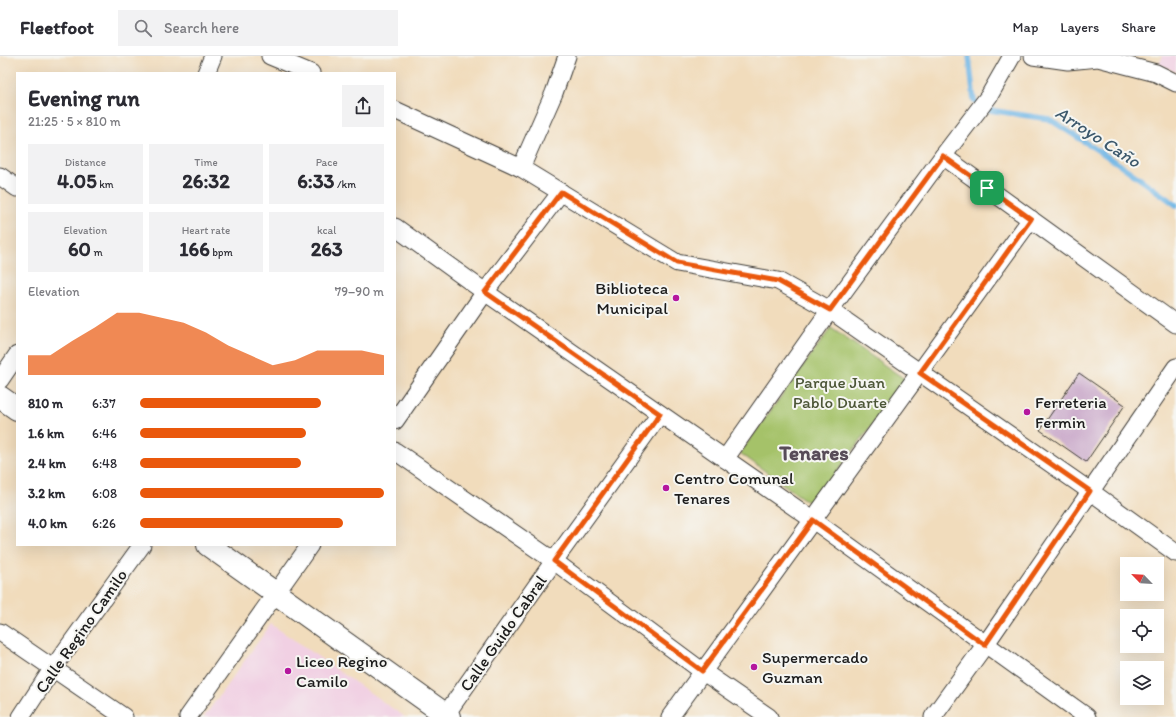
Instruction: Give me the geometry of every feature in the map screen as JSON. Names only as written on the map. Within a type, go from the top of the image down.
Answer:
[{"type":"main road","points":[[0,396],[16,408]]},
{"type":"main road","points":[[209,546],[446,716]]},
{"type":"street","points":[[206,72],[213,56]]},
{"type":"street","points":[[270,56],[306,72]]},
{"type":"street","points":[[521,168],[554,93],[567,56]]},
{"type":"street","points":[[725,459],[830,310],[989,96],[1012,56]]},
{"type":"street","points":[[1033,56],[1068,61],[1098,58],[1156,73],[1176,83]]},
{"type":"street","points":[[396,110],[521,168],[677,263],[778,281],[830,310],[1090,491],[1176,553]]},
{"type":"street","points":[[943,156],[1176,324]]},
{"type":"street","points":[[0,176],[16,187]]},
{"type":"street","points":[[396,420],[485,292],[561,192]]},
{"type":"street","points":[[670,717],[1031,219]]},
{"type":"street","points":[[396,228],[485,292],[813,520],[1087,717]]},
{"type":"street","points":[[0,380],[16,356]]},
{"type":"street","points":[[933,717],[985,645],[1176,367]]},
{"type":"street","name":"Calle Guido Cabral","points":[[446,716],[554,561],[660,414]]},
{"type":"street","points":[[396,452],[554,561],[702,671],[768,717]]},
{"type":"street","name":"Calle Regino Camilo","points":[[21,717],[53,668],[141,546]]},
{"type":"street","points":[[188,717],[309,546]]},
{"type":"street","points":[[0,632],[124,717]]},
{"type":"shaded area","points":[[1163,56],[1176,56],[1176,72],[1159,64]]},
{"type":"shaded area","name":"Liceo Regino Camilo","points":[[271,624],[405,717],[204,717]]},
{"type":"green space","name":"Parque Juan Pablo Duarte","points":[[831,328],[906,380],[812,505],[740,453]]},
{"type":"building","points":[[1079,373],[1125,405],[1086,462],[1040,430]]},
{"type":"waterway","name":"Arroyo Caño","points":[[969,56],[974,101],[989,110],[1049,119],[1122,166],[1176,205]]},
{"type":"place","name":"Biblioteca Municipal","points":[[676,298]]},
{"type":"place","name":"Ferreteria Fermin","points":[[1027,412]]},
{"type":"place","name":"Centro Comunal Tenares","points":[[666,488]]},
{"type":"place","name":"Supermercado Guzman","points":[[754,667]]},
{"type":"place","name":"Liceo Regino Camilo","points":[[288,671]]},
{"type":"district","name":"Tenares","points":[[814,452]]},
{"type":"route","points":[[943,156],[987,188],[1031,219],[920,373],[1090,491],[985,645],[813,520],[702,671],[554,561],[660,414],[485,292],[561,192],[677,263],[778,281],[830,310],[943,156]]}]
